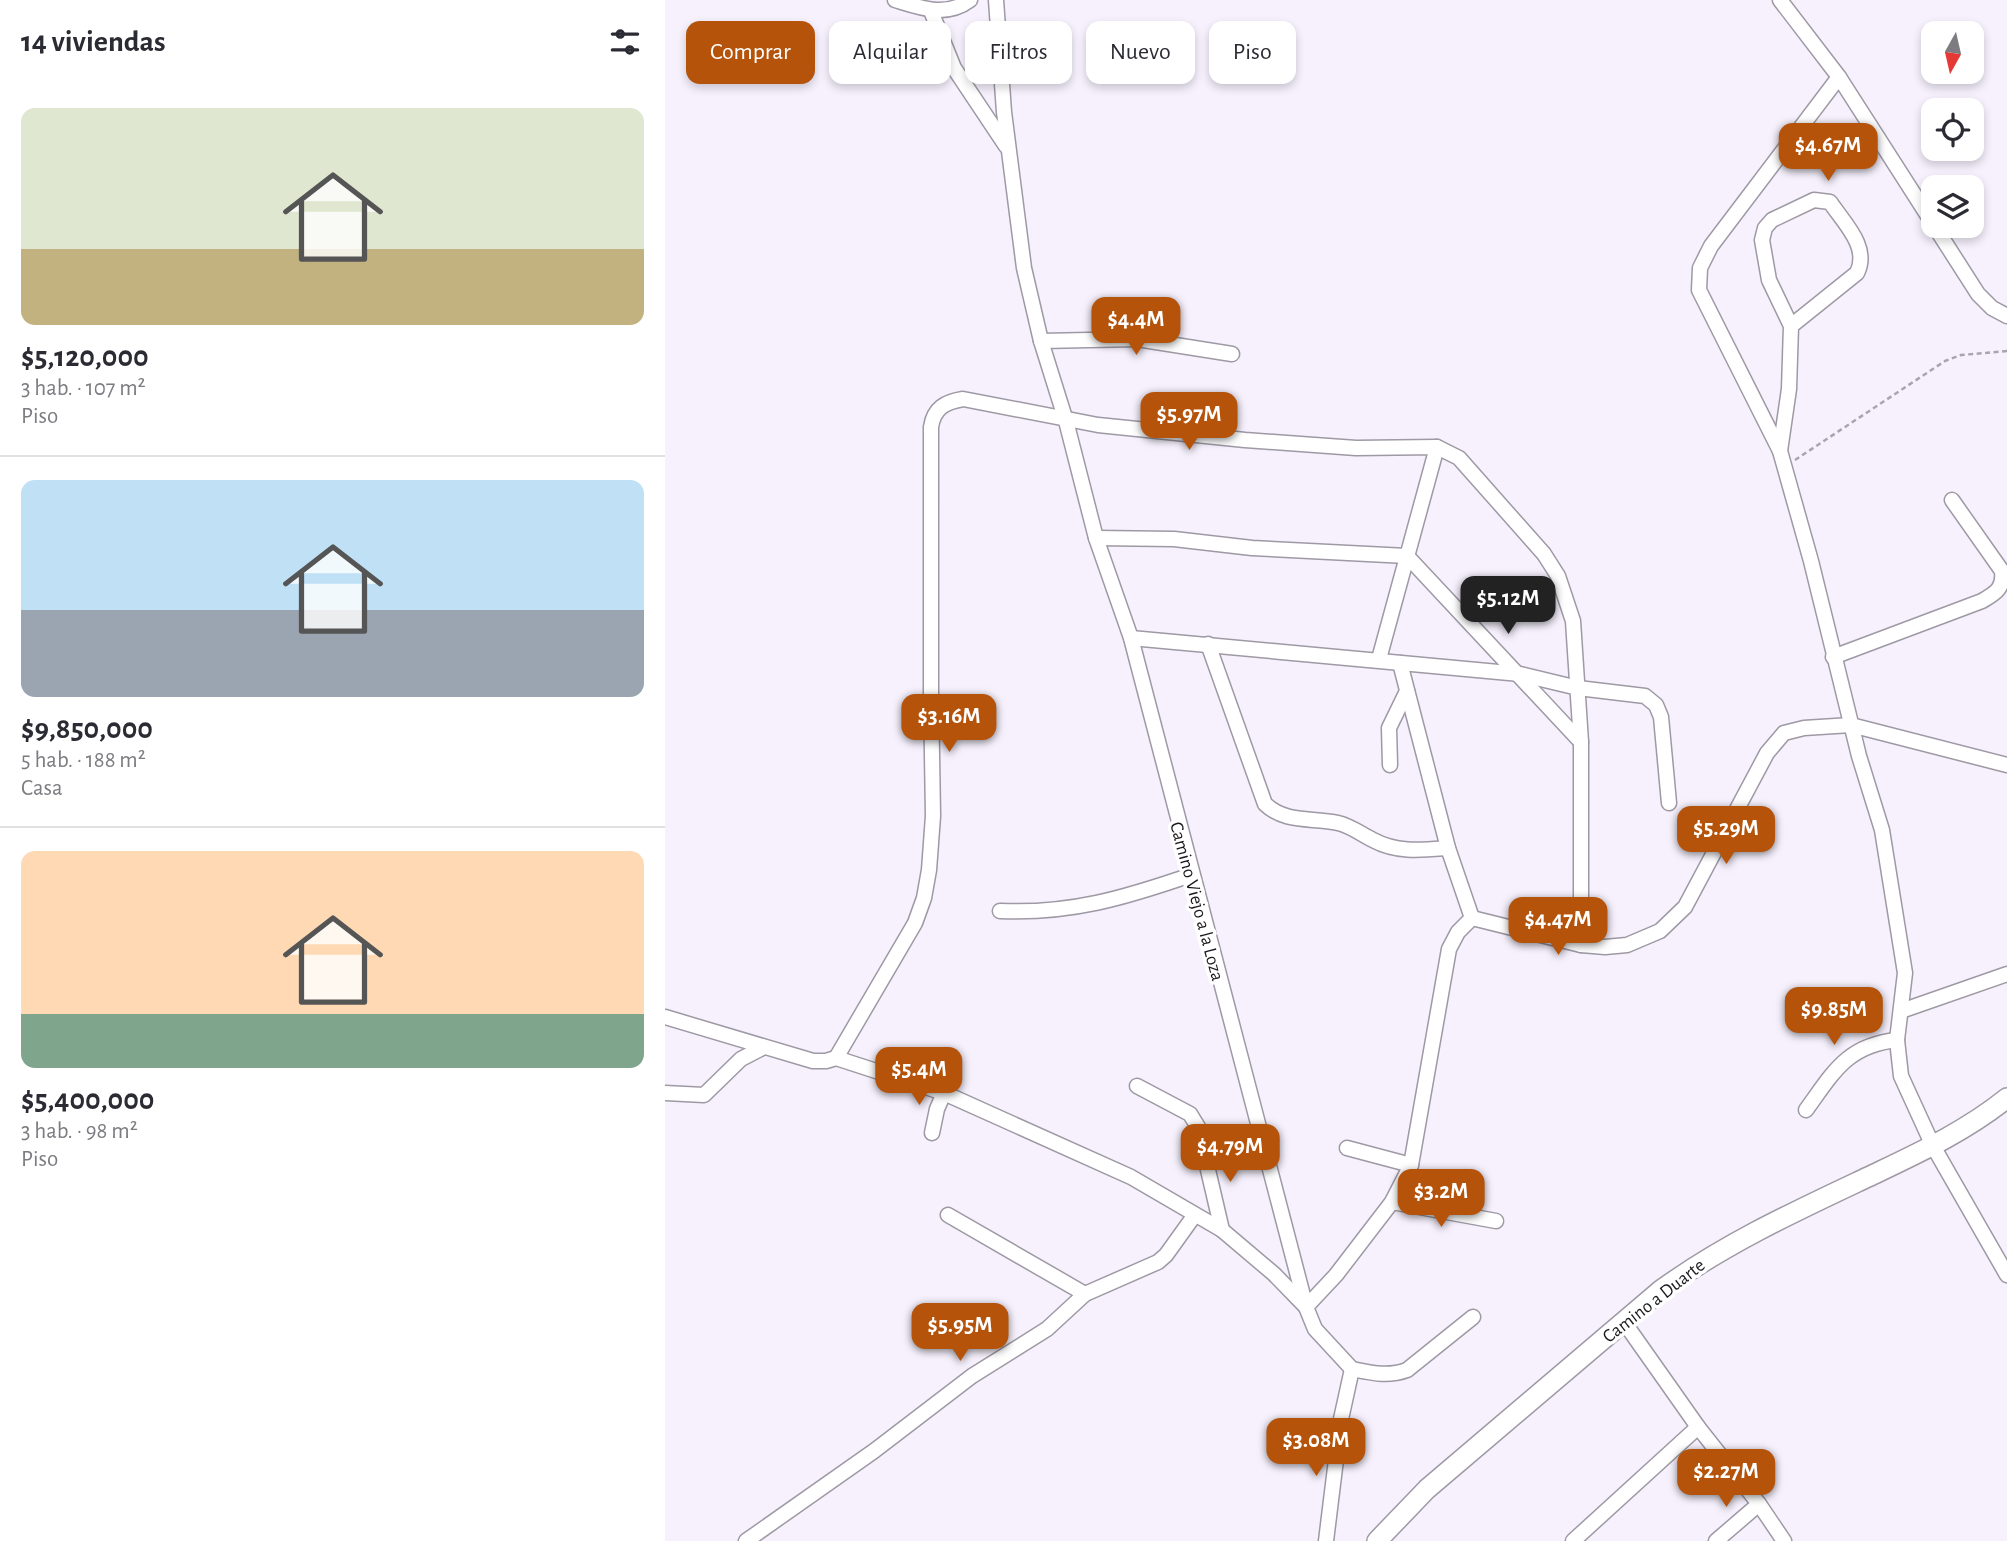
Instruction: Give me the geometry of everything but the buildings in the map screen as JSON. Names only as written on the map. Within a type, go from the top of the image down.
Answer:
[{"type":"street","points":[[895,0],[931,11],[956,8],[970,0]]},
{"type":"street","name":"Camino Viejo a la Loza","points":[[996,0],[1024,268],[1041,341],[1066,421],[1096,538],[1131,638],[1306,1307],[1315,1329],[1352,1369]]},
{"type":"street","points":[[1780,0],[1839,77],[1978,294],[1992,308],[2007,316]]},
{"type":"street","points":[[931,11],[954,68],[993,123],[1010,153]]},
{"type":"street","points":[[1839,77],[1703,258],[1699,290],[1780,451],[1811,561],[1851,725],[1882,830],[1903,956],[1904,982],[1897,1040],[1901,1076],[1933,1146],[2007,1276]]},
{"type":"street","points":[[1780,451],[1789,389],[1791,326],[1769,280],[1762,240],[1765,228],[1772,220],[1814,200],[1823,200],[1830,202],[1858,243],[1863,254],[1861,264],[1857,273],[1791,326]]},
{"type":"street","points":[[1041,341],[1137,339],[1232,354]]},
{"type":"street","points":[[836,1058],[915,923],[924,898],[933,816],[930,693],[933,416],[941,406],[963,399],[1066,421],[1245,440],[1356,448],[1437,447],[1459,458],[1544,554],[1558,576],[1573,621],[1581,742],[1581,945]]},
{"type":"street","points":[[1379,659],[1437,447]]},
{"type":"street","points":[[1833,657],[1982,601],[2000,589],[2002,571],[1952,500]]},
{"type":"street","points":[[1096,538],[1174,539],[1252,548],[1407,556],[1581,742]]},
{"type":"street","points":[[1131,638],[1520,674],[1578,688],[1645,696],[1656,705],[1661,717],[1669,803]]},
{"type":"street","points":[[1209,644],[1265,804],[1276,814],[1338,823],[1376,842],[1399,849],[1413,851],[1448,848]]},
{"type":"street","points":[[1400,663],[1448,848],[1472,918]]},
{"type":"street","points":[[1390,765],[1389,728],[1407,691]]},
{"type":"street","points":[[1472,918],[1581,945],[1605,947],[1627,945],[1660,931],[1685,906],[1767,753],[1784,733],[1804,728],[1851,725],[2007,765]]},
{"type":"street","points":[[1000,911],[1036,911],[1100,904],[1191,875]]},
{"type":"street","points":[[665,1017],[813,1061],[836,1058],[944,1093],[1106,1164],[1222,1230],[1274,1274],[1306,1307],[1336,1275],[1392,1202],[1411,1165],[1449,949],[1458,932],[1472,918]]},
{"type":"street","points":[[1901,1011],[2007,974]]},
{"type":"street","points":[[1806,1110],[1838,1067],[1853,1053],[1866,1045],[1897,1040]]},
{"type":"street","points":[[665,1093],[704,1095],[741,1059],[764,1047]]},
{"type":"street","points":[[1137,1086],[1190,1114],[1203,1144],[1222,1230]]},
{"type":"street","points":[[932,1133],[937,1109],[944,1093]]},
{"type":"street","name":"Camino a Duarte","points":[[1377,1541],[1427,1489],[1661,1290],[1709,1256],[1933,1146],[1984,1117],[2007,1098]]},
{"type":"street","points":[[1347,1148],[1411,1165]]},
{"type":"street","points":[[1392,1202],[1496,1221]]},
{"type":"street","points":[[948,1215],[1085,1294]]},
{"type":"street","points":[[746,1541],[874,1451],[972,1376],[1048,1329],[1085,1294],[1158,1262],[1167,1255],[1194,1216]]},
{"type":"street","points":[[1326,1541],[1341,1419],[1352,1369],[1380,1375],[1408,1370],[1473,1317]]},
{"type":"street","points":[[1624,1322],[1698,1427],[1759,1503],[1784,1541]]},
{"type":"street","points":[[1573,1541],[1698,1427]]},
{"type":"street","points":[[1716,1541],[1759,1503]]},
{"type":"path","points":[[1784,467],[1945,361],[1961,355],[2007,351]]}]
